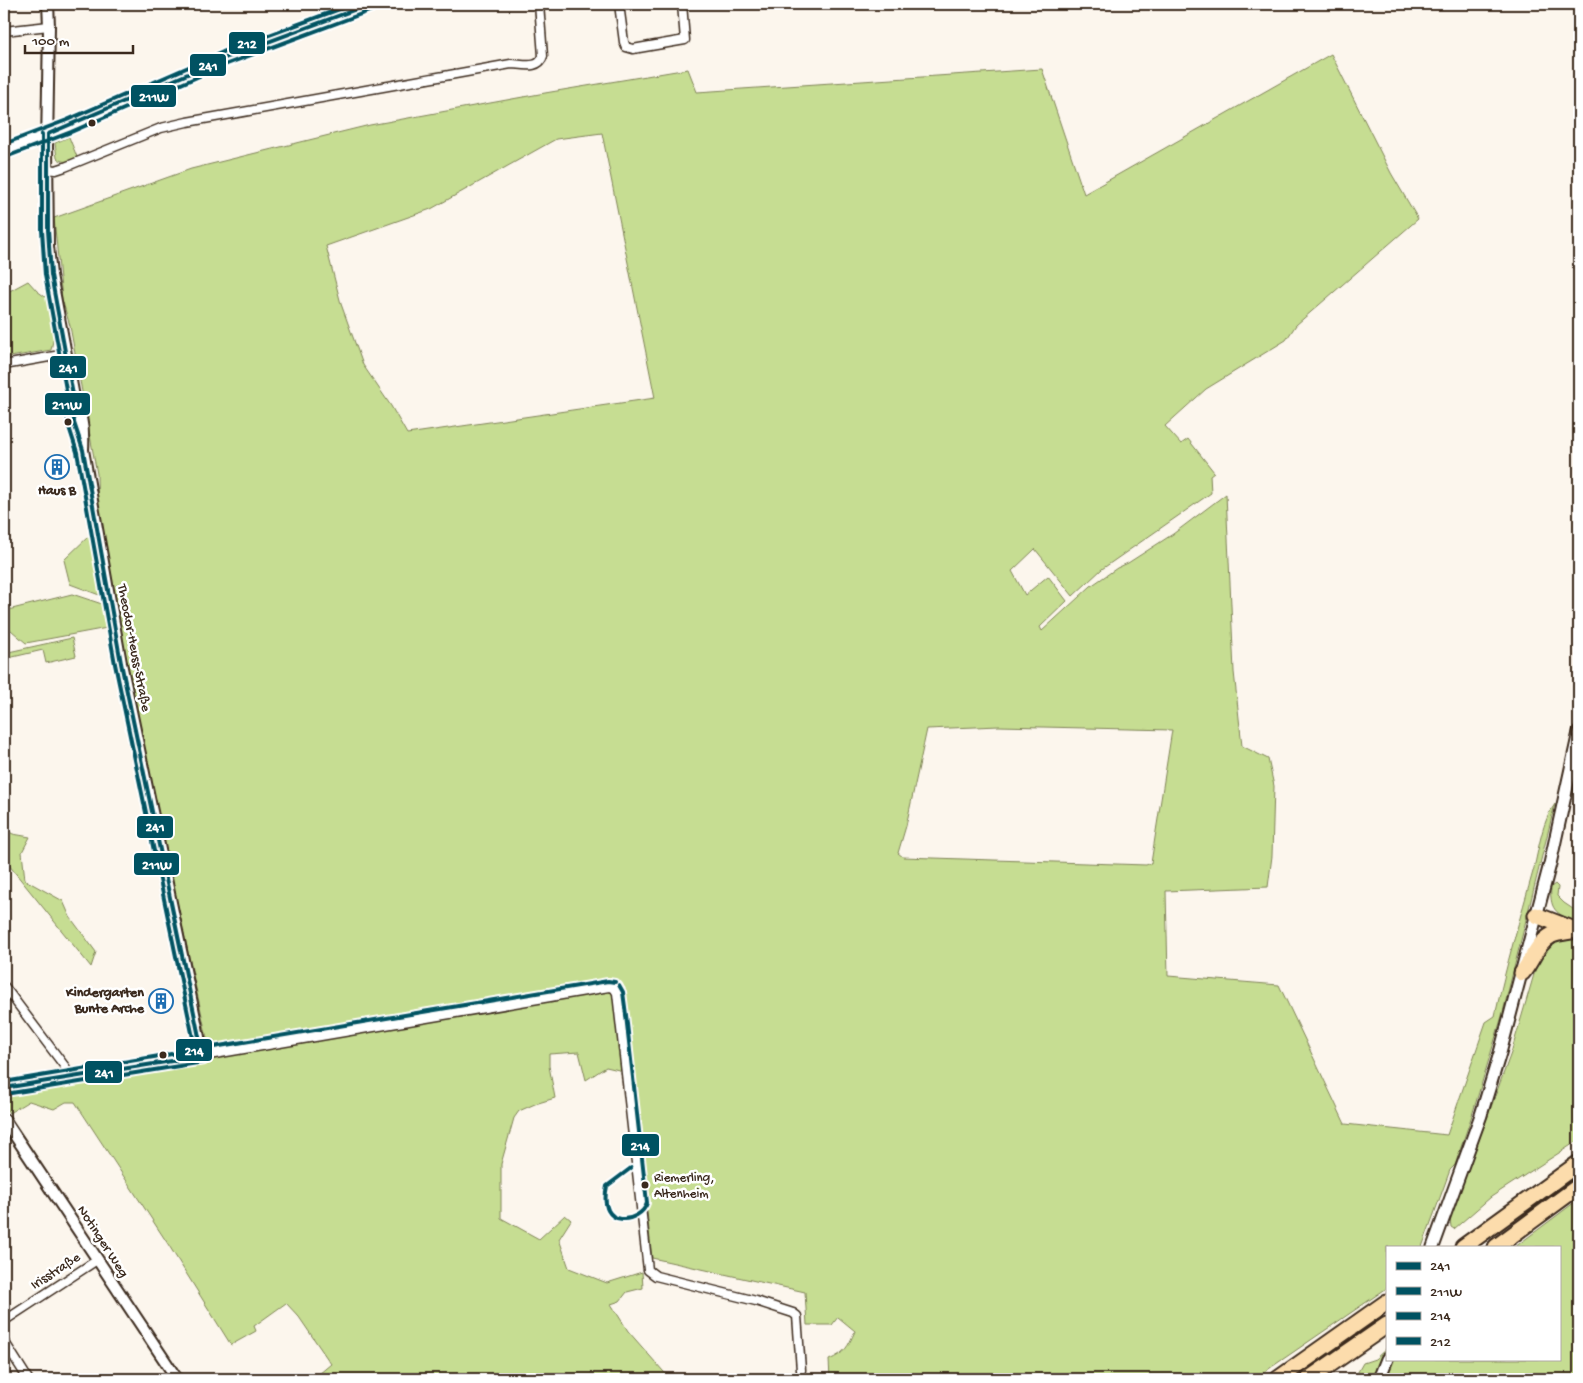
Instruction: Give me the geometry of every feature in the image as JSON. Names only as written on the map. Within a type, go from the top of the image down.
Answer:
[{"type":"highway","points":[[1536,915],[1577,931]]},
{"type":"highway","points":[[1522,973],[1545,940],[1551,936],[1577,931]]},
{"type":"highway","points":[[1464,1246],[1579,1163]]},
{"type":"highway","points":[[1497,1246],[1579,1186]]},
{"type":"highway","points":[[1278,1379],[1386,1303]]},
{"type":"highway","points":[[1309,1379],[1386,1326]]},
{"type":"main road","points":[[4,151],[225,58],[370,4]]},
{"type":"main road","points":[[1433,1246],[1495,1071],[1522,973],[1579,732]]},
{"type":"main road","points":[[1379,1379],[1388,1360]]},
{"type":"street","name":"Theodor-Heuss-Straße","points":[[48,4],[48,230],[51,275],[74,397],[72,407],[78,440],[83,450],[121,663],[203,1056]]},
{"type":"street","points":[[48,169],[56,170],[65,167],[161,128],[187,122],[511,64],[535,65],[540,62],[543,56],[540,4]]},
{"type":"street","points":[[619,4],[624,42],[626,47],[633,49],[686,40],[682,4]]},
{"type":"street","points":[[4,31],[49,26]]},
{"type":"street","points":[[4,365],[66,354]]},
{"type":"street","points":[[4,986],[72,1076]]},
{"type":"street","points":[[4,1088],[609,987],[614,988],[618,1001],[648,1270],[656,1276],[756,1301],[793,1313],[797,1316],[800,1370]]},
{"type":"street","name":"Notinger Weg","points":[[4,1119],[176,1379]]},
{"type":"street","name":"Irisstraße","points":[[4,1321],[97,1260]]},
{"type":"street","points":[[4,1341],[28,1379]]},
{"type":"green space","points":[[1331,54],[1391,173],[1418,219],[1296,325],[1286,340],[1206,389],[1165,426],[1181,444],[1188,439],[1214,472],[1210,475],[1211,493],[1102,569],[1073,596],[1035,549],[1012,571],[1025,595],[1048,576],[1067,601],[1040,627],[1042,631],[1091,586],[1173,534],[1226,494],[1234,672],[1242,746],[1268,759],[1274,786],[1272,856],[1268,887],[1166,891],[1168,976],[1279,985],[1345,1124],[1447,1135],[1486,1022],[1495,1016],[1542,835],[1547,818],[1555,804],[1502,1016],[1455,1165],[1450,1170],[1422,1246],[1386,1246],[1386,1289],[1254,1379],[830,1379],[829,1360],[839,1355],[845,1349],[855,1331],[838,1317],[832,1325],[807,1325],[805,1292],[652,1258],[632,1073],[606,1067],[586,1080],[579,1052],[549,1054],[549,1066],[555,1098],[519,1111],[514,1118],[501,1164],[501,1218],[539,1239],[565,1215],[571,1220],[559,1239],[569,1268],[607,1283],[642,1272],[643,1288],[627,1292],[620,1301],[611,1304],[628,1331],[670,1379],[322,1379],[319,1374],[331,1364],[299,1317],[286,1303],[254,1326],[256,1331],[231,1345],[168,1244],[75,1102],[66,1102],[54,1109],[29,1101],[9,1113],[4,1105],[4,1095],[29,1089],[212,1061],[118,625],[98,515],[97,474],[70,326],[62,299],[54,218],[191,169],[370,125],[688,69],[697,92],[1042,69],[1084,194]],"holes":[[[602,133],[655,398],[407,434],[391,406],[363,365],[341,304],[326,246],[431,209],[556,139]],[[999,726],[1172,730],[1151,863],[1146,865],[903,857],[898,853],[906,826],[927,729]]]},
{"type":"green space","points":[[69,137],[77,157],[69,161],[62,161],[57,158],[55,143]]},
{"type":"green space","points":[[28,281],[48,299],[54,336],[51,350],[4,358],[4,294]]},
{"type":"green space","points":[[91,534],[102,596],[70,584],[64,560]]},
{"type":"green space","points":[[72,594],[102,604],[107,628],[26,643],[4,624],[4,611]]},
{"type":"green space","points":[[72,638],[76,656],[46,663],[43,650],[4,659],[4,653]]},
{"type":"green space","points":[[4,829],[13,834],[30,837],[22,852],[25,880],[63,901],[70,917],[96,952],[91,967],[4,859]]},
{"type":"green space","points":[[1555,884],[1558,887],[1557,896],[1579,913],[1579,924],[1561,915],[1554,907],[1551,887]]},
{"type":"green space","points":[[1566,938],[1579,941],[1579,1140],[1491,1197],[1454,1229],[1451,1227],[1450,1219],[1511,1053],[1537,964],[1544,948],[1553,940]]},
{"type":"green space","points":[[1579,1199],[1579,1379],[1354,1379],[1363,1363],[1375,1359],[1386,1349],[1386,1360],[1560,1360],[1560,1246],[1516,1246]]},
{"type":"transit line","name":"212","points":[[4,144],[67,120],[223,52],[353,4]]},
{"type":"transit line","name":"241","points":[[48,134],[225,58],[370,4]]},
{"type":"transit line","name":"211W","points":[[6,157],[71,132],[227,64],[372,10]]},
{"type":"transit line","name":"211W","points":[[42,134],[42,230],[45,275],[67,395],[68,424],[77,452],[115,664],[197,1057]]},
{"type":"transit line","name":"241","points":[[48,134],[48,230],[51,275],[73,395],[74,423],[83,450],[121,663],[203,1056]]},
{"type":"transit line","name":"214","points":[[4,1082],[608,981],[615,982]]},
{"type":"transit line","name":"214","points":[[619,985],[623,992],[626,1015],[647,1203],[637,1215],[621,1219],[614,1216],[608,1210],[606,1200],[607,1186],[631,1168]]},
{"type":"transit line","name":"241","points":[[4,1088],[203,1056]]},
{"type":"transit line","name":"211W","points":[[5,1094],[204,1062]]},
{"type":"place","name":"Haus B","points":[[57,467]]},
{"type":"place","name":"Kindergarten Bunte Arche","points":[[161,1001]]},
{"type":"place","name":"Riemerling, Altenheim","points":[[645,1185]]}]
